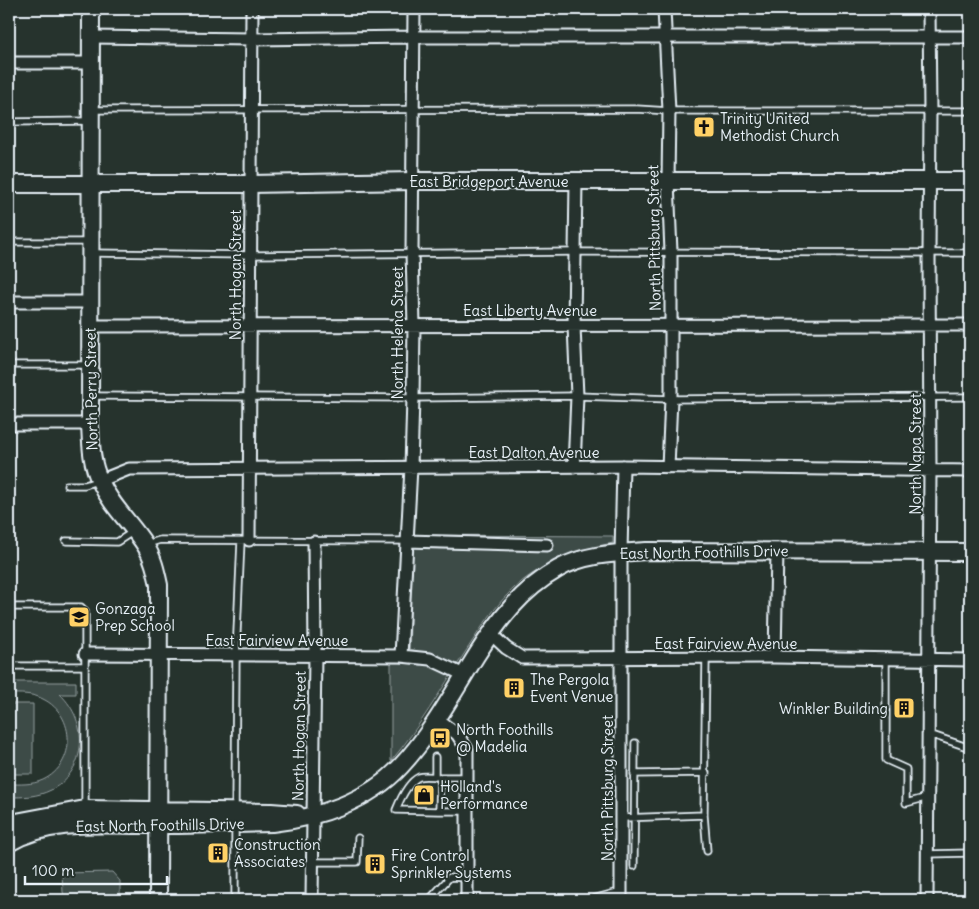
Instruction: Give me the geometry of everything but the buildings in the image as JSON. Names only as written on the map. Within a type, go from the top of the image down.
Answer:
[{"type":"street","name":"North Perry Street","points":[[91,9],[90,424],[92,456],[99,481],[112,503],[145,545],[154,564],[159,585],[158,900]]},
{"type":"street","name":"North Hogan Street","points":[[245,541],[250,468],[252,9]]},
{"type":"street","name":"North Helena Street","points":[[400,656],[413,398],[414,9]]},
{"type":"street","name":"North Pittsburg Street","points":[[664,9],[669,111],[668,181],[671,252],[672,399],[668,466]]},
{"type":"street","name":"North Napa Street","points":[[927,900],[930,552],[929,9]]},
{"type":"street","points":[[91,37],[252,39],[414,37],[970,37]]},
{"type":"street","points":[[9,63],[91,63]]},
{"type":"street","name":"East Bridgeport Avenue","points":[[9,184],[250,184],[413,181],[970,181]]},
{"type":"street","points":[[574,466],[577,396],[574,326],[576,181]]},
{"type":"street","points":[[9,302],[90,302]]},
{"type":"street","name":"East Liberty Avenue","points":[[90,326],[970,325]]},
{"type":"street","points":[[9,424],[90,424]]},
{"type":"street","name":"North Pittsburg Street","points":[[622,896],[628,818],[621,658],[623,466]]},
{"type":"street","name":"East Dalton Avenue","points":[[99,481],[129,469],[668,466],[970,471]]},
{"type":"street","points":[[407,541],[547,545]]},
{"type":"street","name":"North Hogan Street","points":[[312,900],[315,654],[314,542]]},
{"type":"street","points":[[775,657],[777,551]]},
{"type":"street","name":"East North Foothills Drive","points":[[9,843],[17,838],[38,831],[74,825],[159,818],[235,818],[271,812],[313,815],[341,806],[371,791],[400,767],[420,744],[490,634],[526,591],[559,568],[588,557],[621,552],[970,552]]},
{"type":"street","name":"East Fairview Avenue","points":[[490,634],[506,648],[522,658],[775,657],[970,660]]},
{"type":"street","name":"East Fairview Avenue","points":[[85,654],[400,656],[430,659],[464,676]]},
{"type":"street","points":[[436,719],[457,734],[466,748],[467,900]]},
{"type":"street","name":"East North Foothills Drive","points":[[9,826],[32,818],[85,809],[159,818]]},
{"type":"lane","points":[[9,122],[91,116],[251,110],[637,109],[669,111],[970,111]]},
{"type":"lane","points":[[9,242],[91,248],[250,255],[576,252],[970,253]]},
{"type":"lane","points":[[9,365],[90,365]]},
{"type":"lane","points":[[90,396],[413,398],[577,396],[672,399],[970,397]]},
{"type":"lane","points":[[67,485],[85,485],[99,481]]},
{"type":"lane","points":[[66,541],[117,542],[134,531]]},
{"type":"lane","points":[[145,545],[160,540],[407,541]]},
{"type":"lane","points":[[235,900],[236,655],[245,541]]},
{"type":"lane","points":[[9,607],[84,608],[86,615],[85,809]]},
{"type":"lane","points":[[706,658],[704,815],[707,851]]},
{"type":"lane","points":[[886,659],[886,760],[906,769],[906,803],[928,797]]},
{"type":"lane","points":[[9,666],[85,666]]},
{"type":"lane","points":[[457,734],[468,728]]},
{"type":"lane","points":[[928,737],[935,736],[970,748]]},
{"type":"lane","points":[[634,866],[628,818],[634,774],[635,744]]},
{"type":"lane","points":[[436,757],[440,811]]},
{"type":"lane","points":[[634,774],[706,773]]},
{"type":"lane","points":[[466,777],[420,777],[412,782],[401,798],[396,810],[466,811]]},
{"type":"lane","points":[[628,818],[704,815]]},
{"type":"lane","points":[[312,862],[357,862],[358,838]]},
{"type":"lane","points":[[927,854],[970,853]]},
{"type":"lane","points":[[429,900],[450,877],[467,878]]},
{"type":"lane","points":[[589,900],[622,896]]},
{"type":"shaded area","points":[[412,535],[613,536],[613,543],[561,558],[541,568],[511,590],[486,621],[420,722],[391,761],[391,663],[409,663]]},
{"type":"shaded area","points":[[9,682],[76,682],[76,694],[60,694],[69,705],[80,731],[78,758],[72,770],[63,781],[51,790],[40,794],[25,797],[9,797],[9,784],[35,783],[54,773],[62,763],[67,752],[66,727],[62,716],[54,706],[43,699],[30,695],[9,694]]},
{"type":"shaded area","points":[[9,704],[33,704],[33,774],[9,774]]},
{"type":"shaded area","points":[[112,872],[120,881],[120,900],[66,900],[63,892],[62,873]]},
{"type":"place","name":"Trinity United Methodist Church","points":[[704,127]]},
{"type":"place","name":"Gonzaga Prep School","points":[[79,617]]},
{"type":"place","name":"The Pergola Event Venue","points":[[514,688]]},
{"type":"place","name":"Winkler Building","points":[[904,708]]},
{"type":"place","name":"North Foothills @ Madelia","points":[[440,738]]},
{"type":"place","name":"Holland's Performance","points":[[424,795]]},
{"type":"place","name":"Construction Associates","points":[[218,853]]},
{"type":"place","name":"Fire Control Sprinkler Systems","points":[[375,864]]}]
